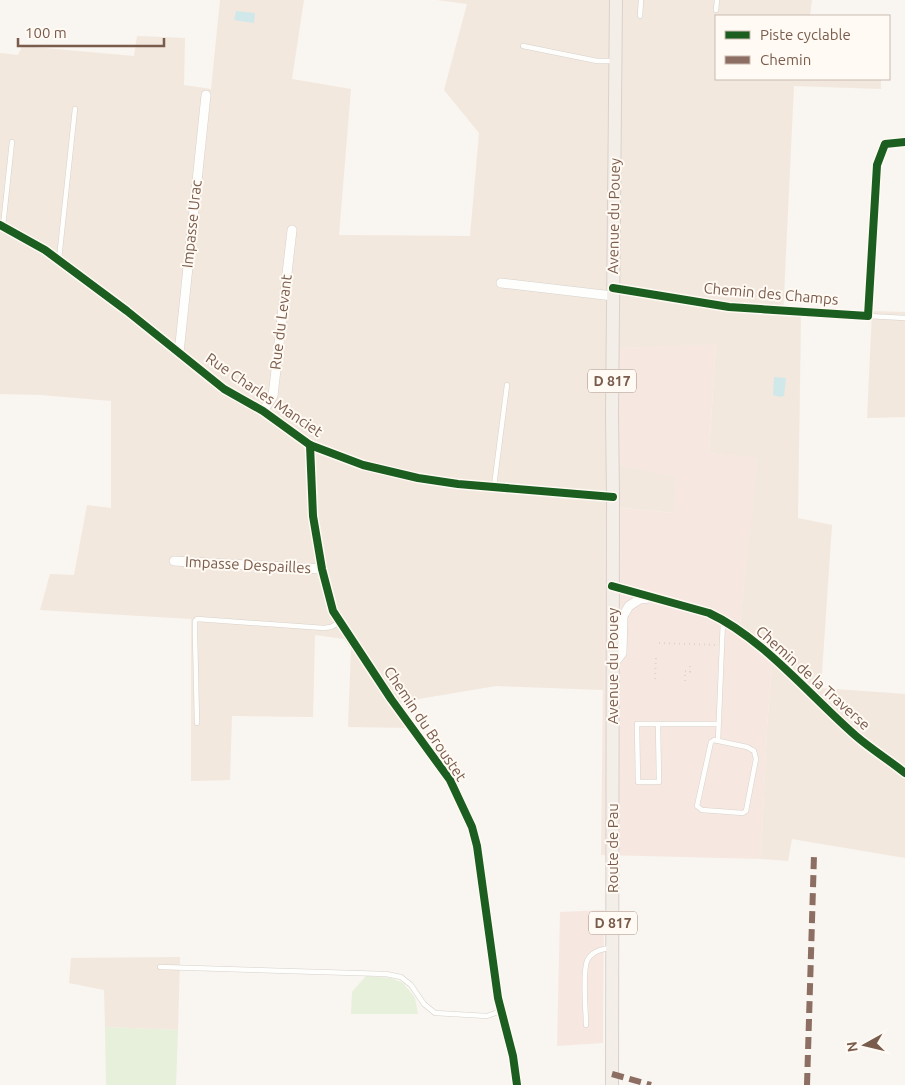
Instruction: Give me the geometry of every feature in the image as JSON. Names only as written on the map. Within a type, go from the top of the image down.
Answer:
[{"type":"main road","name":"Avenue du Pouey","points":[[613,761],[612,415],[616,0]]},
{"type":"main road","name":"Route de Pau","points":[[612,1085],[613,761]]},
{"type":"street","name":"Impasse Urac","points":[[179,353],[206,95]]},
{"type":"street","name":"Rue Charles Manciet","points":[[1,226],[45,250],[224,389],[263,411],[310,445],[363,465],[418,478],[458,484],[613,496]]},
{"type":"street","name":"Rue du Levant","points":[[263,411],[273,396],[292,230]]},
{"type":"street","name":"Chemin des Champs","points":[[501,283],[613,292],[729,307],[868,316]]},
{"type":"street","name":"Chemin du Broustet","points":[[310,445],[313,516],[322,569],[333,611],[391,699],[450,780],[472,827],[477,846],[501,1011],[513,1056],[517,1085]]},
{"type":"street","name":"Impasse Despailles","points":[[174,561],[322,569]]},
{"type":"street","name":"Chemin de la Traverse","points":[[612,586],[708,613],[723,620],[762,649],[857,737],[905,772]]},
{"type":"street","points":[[613,665],[622,653],[623,616],[629,606],[640,599],[653,598]]},
{"type":"lane","points":[[640,16],[641,0]]},
{"type":"lane","points":[[716,10],[717,0]]},
{"type":"lane","points":[[523,46],[597,61],[616,61]]},
{"type":"lane","points":[[59,261],[75,109]]},
{"type":"lane","points":[[1,226],[12,142]]},
{"type":"lane","name":"Chemin des Champs","points":[[868,316],[905,318]]},
{"type":"lane","points":[[494,486],[507,385]]},
{"type":"lane","points":[[197,723],[195,622],[197,619],[324,628],[331,627],[340,622]]},
{"type":"lane","points":[[718,741],[723,620]]},
{"type":"lane","points":[[658,724],[659,782],[638,782],[637,724],[658,724],[718,724]]},
{"type":"lane","points":[[718,741],[750,748],[754,751],[755,755],[746,811],[743,813],[702,810],[697,806],[710,742],[718,741]]},
{"type":"lane","points":[[586,1025],[585,971],[588,961],[594,952],[604,948],[613,948]]},
{"type":"lane","points":[[160,967],[386,974],[400,978],[411,985],[424,1004],[435,1013],[487,1016],[501,1011]]},
{"type":"path","points":[[659,643],[722,645]]},
{"type":"path","points":[[655,679],[656,656]]},
{"type":"path","points":[[685,681],[685,672],[690,672],[690,662]]},
{"type":"shaded area","points":[[220,0],[304,0],[292,79],[351,89],[339,235],[470,236],[479,133],[444,90],[467,4],[437,0],[812,0],[810,15],[715,15],[715,80],[881,80],[881,89],[794,86],[783,316],[801,316],[798,518],[832,525],[821,688],[905,694],[905,858],[792,839],[788,861],[761,859],[767,728],[773,655],[740,625],[757,459],[709,453],[716,345],[619,348],[619,465],[676,476],[674,513],[605,506],[604,690],[496,686],[401,702],[417,728],[348,727],[351,649],[344,639],[315,635],[313,717],[232,716],[230,780],[191,781],[191,619],[40,610],[50,574],[74,575],[87,505],[111,508],[111,401],[41,395],[0,394],[0,53],[18,55],[22,46],[134,56],[137,36],[185,38],[184,85],[211,89]]},
{"type":"shaded area","points":[[872,311],[905,312],[905,417],[867,418]]},
{"type":"shaded area","points":[[716,344],[709,453],[758,458],[740,625],[773,655],[767,728],[761,859],[601,855],[605,506],[673,513],[676,477],[619,465],[619,348]]},
{"type":"shaded area","points":[[604,910],[603,1043],[557,1046],[560,912]]},
{"type":"shaded area","points":[[180,957],[178,1030],[105,1027],[104,990],[69,983],[71,958]]},
{"type":"green space","points":[[366,976],[391,978],[403,983],[415,998],[418,1014],[351,1014],[352,992]]},
{"type":"green space","points":[[105,1027],[178,1030],[176,1085],[106,1085]]},
{"type":"water","points":[[236,11],[255,13],[254,23],[234,20]]},
{"type":"water","points":[[774,377],[786,378],[784,396],[773,395]]},
{"type":"marked path","points":[[807,1085],[814,855]]},
{"type":"marked path","points":[[612,1074],[651,1085]]},
{"type":"cycle path","points":[[613,288],[729,307],[868,316],[877,165],[885,144],[905,142]]},
{"type":"cycle path","points":[[0,225],[45,250],[127,311],[224,389],[263,411],[310,445],[363,465],[418,478],[458,484],[613,497]]},
{"type":"cycle path","points":[[310,445],[313,516],[322,569],[333,611],[391,699],[450,780],[472,827],[477,846],[498,998],[513,1056],[517,1085]]},
{"type":"cycle path","points":[[612,586],[709,613],[729,624],[767,652],[856,736],[905,773]]}]
